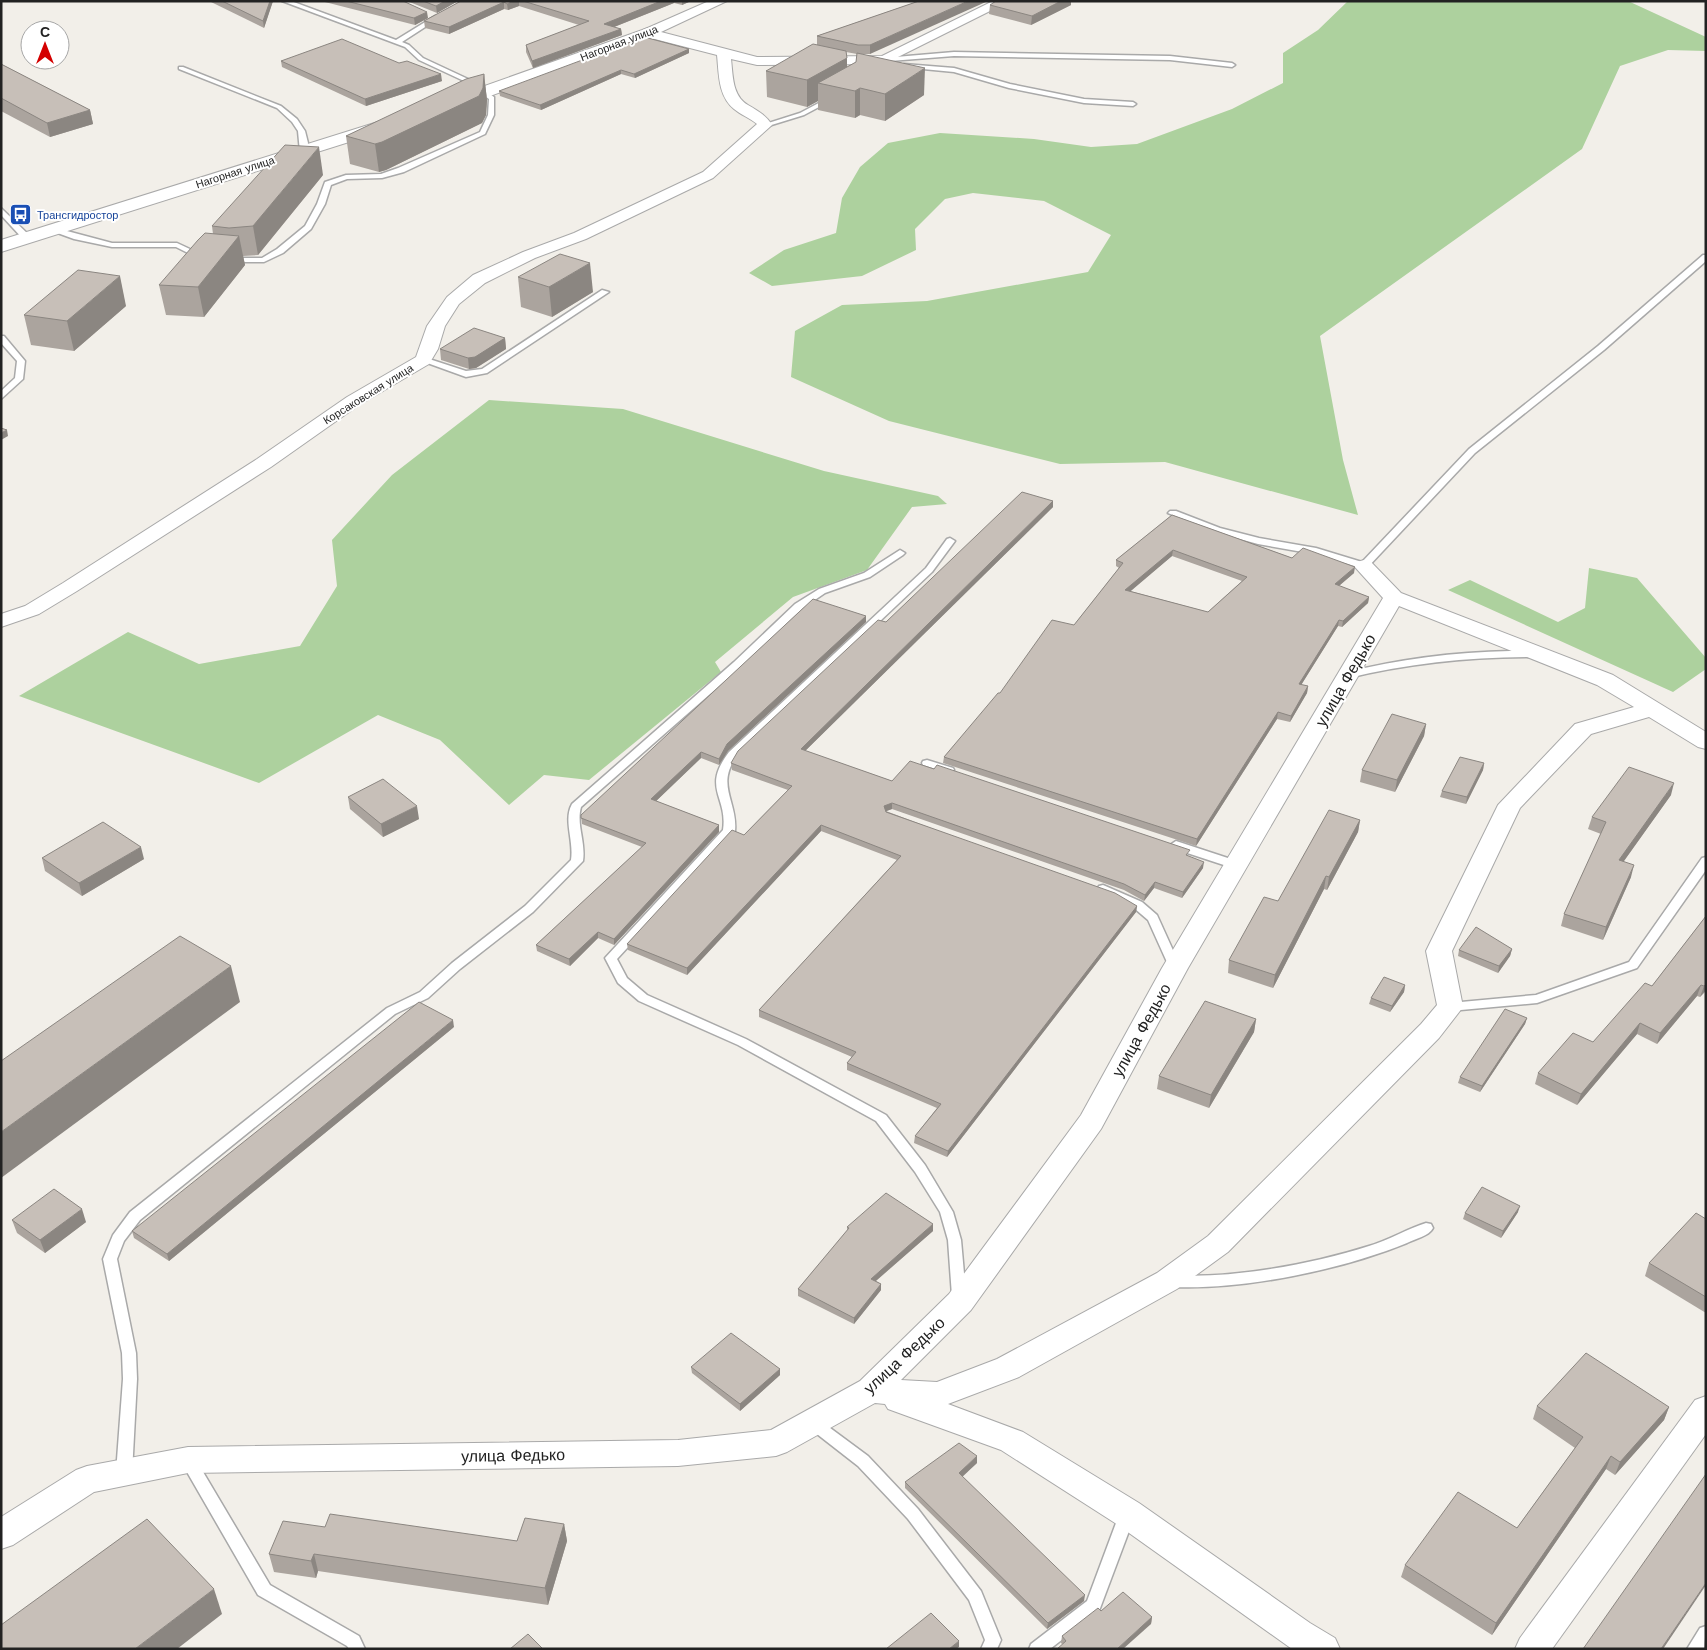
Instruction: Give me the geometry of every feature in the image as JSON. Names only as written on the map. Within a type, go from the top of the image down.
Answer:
[{"type":"street","name":"Нагорная улица","points":[[433,109],[485,93],[648,33],[721,1]]},
{"type":"street","points":[[648,33],[757,61],[884,60],[1004,1]]},
{"type":"street","points":[[724,54],[728,88],[734,100],[738,106],[758,115],[765,125]]},
{"type":"street","name":"Нагорная улица","points":[[1,246],[396,121]]},
{"type":"street","name":"Корсаковская улица","points":[[1,622],[32,610],[70,587],[264,463],[354,401],[423,360],[429,350],[436,326],[453,301],[479,280],[529,255],[580,236],[708,175],[765,125]]},
{"type":"street","points":[[1364,566],[1394,596],[1605,680],[1706,742]]},
{"type":"street","name":"улица Федько","points":[[1,1534],[87,1480],[188,1460],[678,1453],[776,1443],[871,1390],[960,1302],[1091,1122],[1175,968],[1394,596]]},
{"type":"street","points":[[871,1390],[938,1395],[1008,1368],[1167,1281],[1218,1244],[1430,1031],[1450,1008],[1440,951],[1510,805],[1583,730],[1651,709]]},
{"type":"street","points":[[871,1390],[1012,1441],[1128,1513],[1298,1634],[1323,1649]]},
{"type":"street","points":[[1532,1649],[1706,1409]]},
{"type":"lane","points":[[55,229],[76,237],[112,245],[177,245],[204,257],[215,259],[264,260],[280,251],[308,227],[321,204],[328,184],[346,177],[382,176],[402,170],[484,133],[491,115],[492,98],[466,80],[421,59],[407,46],[285,1]]},
{"type":"lane","points":[[397,42],[438,16],[428,14]]},
{"type":"lane","points":[[867,69],[884,60],[954,54],[1170,58],[1232,65]]},
{"type":"lane","points":[[884,60],[892,65],[954,70],[1009,86],[1084,101],[1133,104]]},
{"type":"lane","points":[[181,68],[279,107],[288,114],[303,133],[304,150]]},
{"type":"lane","points":[[765,125],[802,114],[836,96]]},
{"type":"lane","points":[[1,210],[27,238]]},
{"type":"lane","points":[[1173,513],[1217,530],[1258,541],[1316,551],[1364,566],[1472,451],[1601,348],[1706,257]]},
{"type":"lane","points":[[423,360],[466,374],[484,372],[605,292]]},
{"type":"lane","points":[[1,338],[21,362],[19,379],[1,396]]},
{"type":"lane","points":[[950,541],[929,570],[754,733],[728,760],[720,776],[723,798],[731,816],[729,831],[611,958],[622,980],[643,998],[742,1042],[881,1118],[894,1132],[942,1204],[951,1224],[960,1302]]},
{"type":"lane","points":[[124,1473],[130,1379],[129,1353],[110,1259],[118,1239],[134,1216],[391,1011],[424,995],[456,966],[529,909],[577,861],[578,842],[573,829],[573,815],[576,806],[738,664],[799,606],[822,591],[867,575],[900,553]]},
{"type":"lane","points":[[1348,675],[1370,669],[1456,656],[1539,654]]},
{"type":"lane","points":[[927,763],[964,775]]},
{"type":"lane","points":[[1161,840],[1236,865]]},
{"type":"lane","points":[[1450,1008],[1537,999],[1633,965],[1706,860]]},
{"type":"lane","points":[[1092,886],[1119,895],[1138,905],[1153,918],[1175,968]]},
{"type":"lane","points":[[1167,1281],[1194,1283],[1236,1280],[1326,1264],[1373,1252],[1426,1228]]},
{"type":"lane","points":[[812,1422],[863,1461],[913,1514],[952,1564],[975,1596],[993,1640],[989,1649]]},
{"type":"lane","points":[[188,1460],[264,1590],[353,1641],[357,1649]]},
{"type":"lane","points":[[1037,1649],[1093,1606],[1128,1513]]},
{"type":"lane","points":[[1695,1649],[1706,1633]]},
{"type":"green space","points":[[1348,1],[1628,1],[1706,37],[1706,51],[1668,50],[1620,66],[1582,149],[1320,336],[1343,460],[1358,515],[1165,462],[1060,464],[889,421],[791,377],[795,331],[842,305],[927,301],[1088,272],[1111,235],[1044,201],[973,193],[945,199],[915,229],[916,250],[862,276],[772,286],[749,273],[784,250],[836,233],[842,198],[860,167],[888,143],[940,133],[1034,139],[1091,147],[1137,144],[1232,109],[1283,83],[1283,53],[1318,30]]},
{"type":"green space","points":[[489,400],[623,409],[824,471],[938,496],[947,504],[912,507],[867,570],[793,597],[715,662],[721,672],[589,780],[544,775],[509,805],[440,740],[378,715],[259,783],[19,696],[128,632],[199,664],[300,646],[337,586],[332,540],[392,475]]},
{"type":"green space","points":[[1589,568],[1637,578],[1706,658],[1706,669],[1673,692],[1448,590],[1470,580],[1558,622],[1585,608]]},
{"type":"building","points":[[222,1],[270,1],[263,21]]},
{"type":"building","points":[[346,1],[403,1],[427,12],[414,18]]},
{"type":"building","points":[[423,1],[445,1],[436,6]]},
{"type":"building","points":[[461,1],[514,1],[507,4],[504,2],[449,27],[424,21]]},
{"type":"building","points":[[523,1],[661,1],[604,24],[621,29],[532,61],[526,45],[589,21]]},
{"type":"building","points":[[919,1],[968,1],[870,45],[858,45],[817,36]]},
{"type":"building","points":[[996,1],[1061,1],[1032,16],[990,5]]},
{"type":"building","points":[[644,37],[689,49],[634,74],[621,70],[540,105],[499,91]]},
{"type":"building","points":[[342,39],[399,63],[407,61],[441,74],[365,99],[281,61]]},
{"type":"building","points":[[813,44],[846,51],[847,58],[807,80],[766,71]]},
{"type":"building","points":[[857,53],[925,68],[885,94],[860,88],[855,91],[818,83],[856,62]]},
{"type":"building","points":[[1,64],[90,110],[47,123],[1,98]]},
{"type":"building","points":[[484,74],[483,88],[479,96],[382,142],[375,144],[346,136],[466,79]]},
{"type":"building","points":[[285,145],[319,147],[253,226],[229,228],[212,226]]},
{"type":"building","points":[[205,233],[239,236],[198,287],[159,285],[198,240]]},
{"type":"building","points":[[560,254],[590,263],[549,287],[518,277]]},
{"type":"building","points":[[78,270],[120,276],[67,321],[24,315]]},
{"type":"building","points":[[474,328],[505,338],[475,357],[468,358],[440,349]]},
{"type":"building","points":[[1022,492],[1053,501],[801,749],[892,781],[910,761],[934,769],[937,765],[1190,850],[1186,855],[1204,862],[1183,892],[1155,882],[1145,895],[1124,884],[892,803],[884,806],[886,812],[1115,893],[1137,906],[948,1151],[915,1136],[941,1104],[847,1063],[856,1052],[759,1010],[901,856],[821,825],[687,968],[627,944],[732,830],[744,835],[792,786],[731,763],[738,751],[878,620],[886,622]]},
{"type":"building","points":[[1172,515],[1292,558],[1303,548],[1355,567],[1335,584],[1369,597],[1343,621],[1339,620],[1299,684],[1308,686],[1291,716],[1278,712],[1197,839],[944,757],[998,693],[1000,693],[1052,620],[1074,625],[1123,563],[1116,560]],"holes":[[[1173,550],[1247,577],[1208,612],[1125,590]]]},
{"type":"building","points":[[813,599],[866,616],[727,744],[719,759],[701,752],[651,799],[719,825],[614,939],[598,932],[569,959],[536,945],[646,843],[581,818],[581,815]]},
{"type":"building","points":[[1392,714],[1426,724],[1397,780],[1362,770]]},
{"type":"building","points":[[1460,757],[1484,763],[1467,797],[1442,791]]},
{"type":"building","points":[[1629,767],[1674,783],[1619,860],[1634,865],[1606,927],[1564,914],[1606,822],[1592,817]]},
{"type":"building","points":[[383,779],[417,806],[381,824],[348,797]]},
{"type":"building","points":[[1329,810],[1360,820],[1329,877],[1326,876],[1275,975],[1229,960],[1264,897],[1278,901]]},
{"type":"building","points":[[103,822],[141,847],[79,883],[42,858]]},
{"type":"building","points":[[1706,916],[1706,984],[1704,986],[1701,985],[1660,1033],[1640,1023],[1581,1094],[1538,1073],[1573,1033],[1593,1042],[1645,983],[1652,986]]},
{"type":"building","points":[[1476,927],[1512,949],[1499,966],[1459,950]]},
{"type":"building","points":[[180,936],[231,966],[1,1132],[1,1061]]},
{"type":"building","points":[[1384,977],[1405,985],[1392,1006],[1371,998]]},
{"type":"building","points":[[1205,1001],[1256,1019],[1211,1095],[1159,1076]]},
{"type":"building","points":[[419,1002],[453,1020],[167,1254],[132,1231]]},
{"type":"building","points":[[1505,1009],[1527,1018],[1482,1086],[1460,1077]]},
{"type":"building","points":[[1482,1187],[1520,1206],[1503,1231],[1465,1213]]},
{"type":"building","points":[[54,1189],[82,1209],[40,1240],[12,1220]]},
{"type":"building","points":[[886,1193],[933,1224],[871,1279],[881,1284],[854,1318],[798,1289],[849,1228],[847,1227]]},
{"type":"building","points":[[1696,1213],[1706,1219],[1706,1297],[1649,1263]]},
{"type":"building","points":[[731,1333],[780,1369],[740,1404],[691,1367]]},
{"type":"building","points":[[1586,1353],[1669,1407],[1620,1462],[1611,1456],[1496,1623],[1405,1565],[1458,1492],[1517,1528],[1583,1437],[1537,1406]]},
{"type":"building","points":[[959,1443],[977,1456],[959,1473],[1085,1595],[1048,1623],[905,1482]]},
{"type":"building","points":[[1706,1474],[1706,1583],[1661,1649],[1583,1649]]},
{"type":"building","points":[[330,1514],[517,1541],[525,1518],[564,1524],[545,1588],[314,1554],[311,1561],[269,1554],[283,1521],[325,1527]]},
{"type":"building","points":[[147,1519],[214,1589],[135,1649],[1,1649],[1,1625]]},
{"type":"building","points":[[1123,1592],[1152,1617],[1117,1649],[1057,1649],[1066,1641],[1062,1636],[1098,1608],[1101,1611]]},
{"type":"building","points":[[931,1613],[959,1641],[949,1649],[886,1649]]},
{"type":"building","points":[[528,1634],[543,1649],[510,1649]]},
{"type":"place","name":"Трансгидростор","points":[[21,215]]}]
